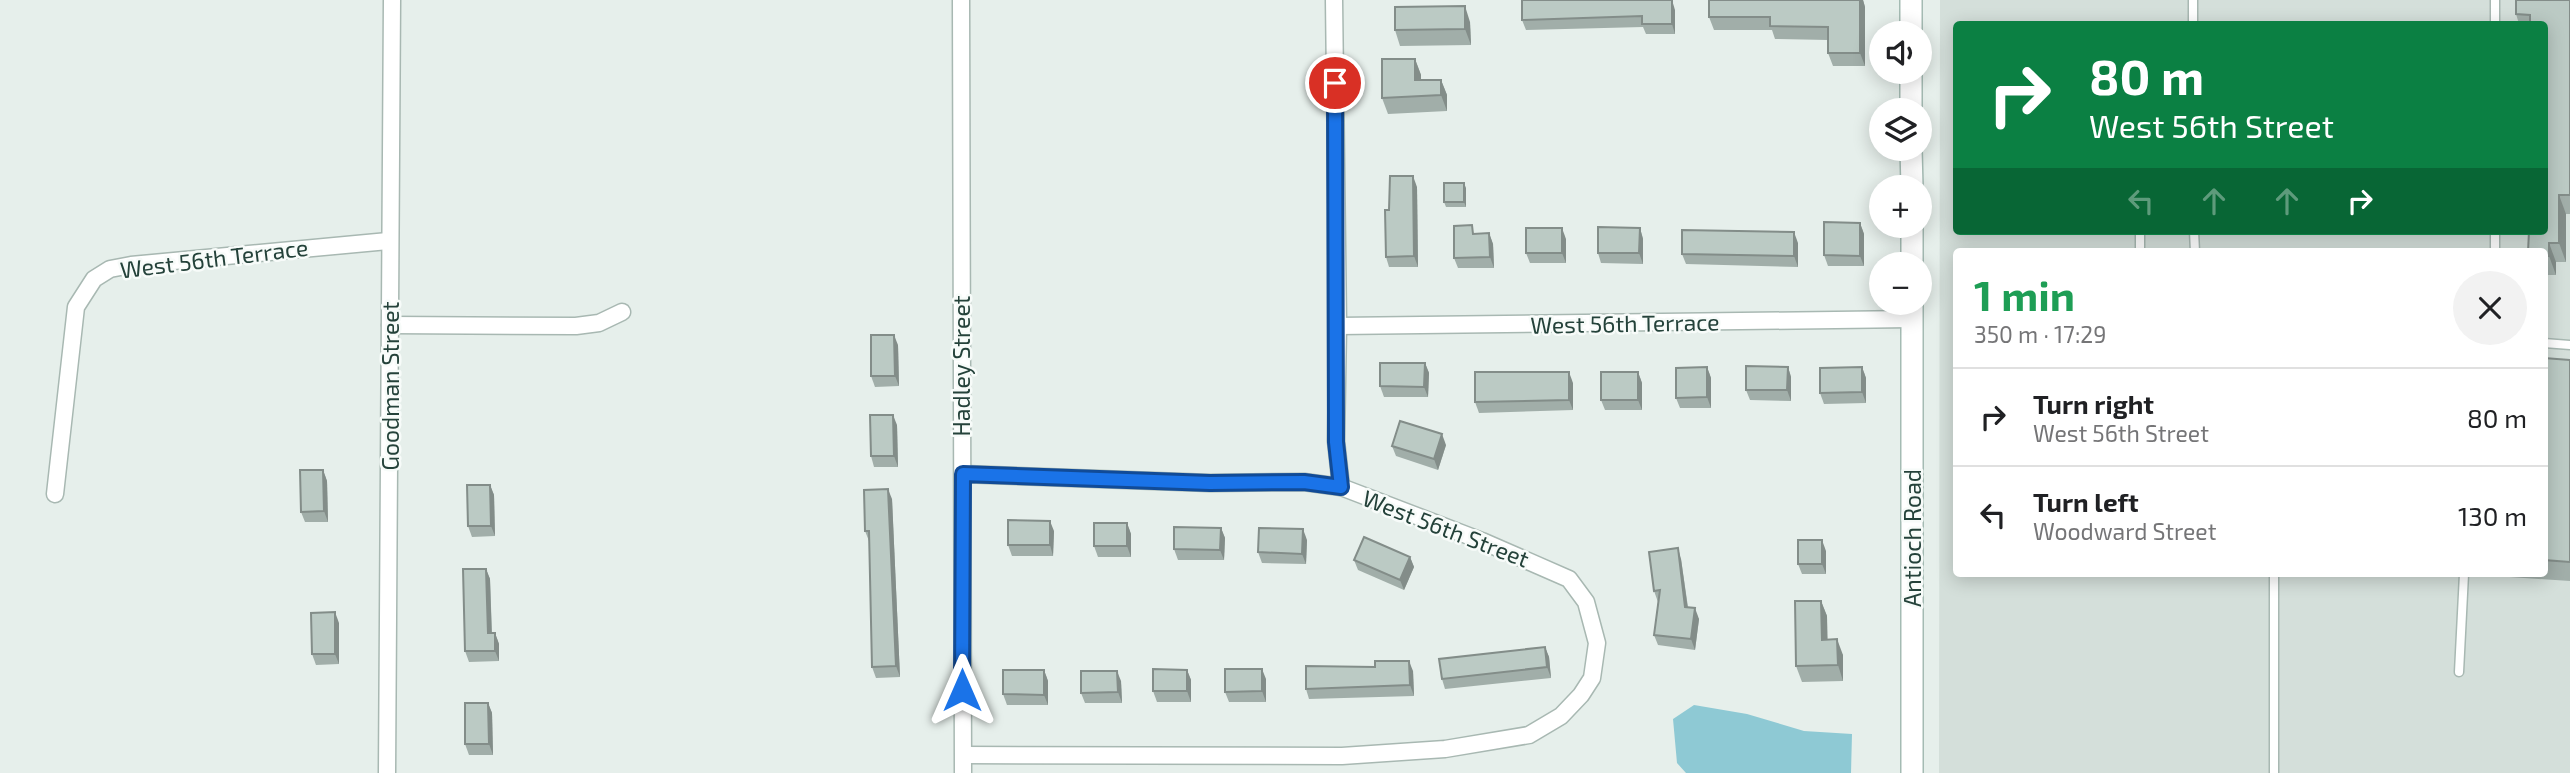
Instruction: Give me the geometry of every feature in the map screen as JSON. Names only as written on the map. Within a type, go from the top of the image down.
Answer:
[{"type":"main road","points":[[1911,0],[1911,21]]},
{"type":"main road","name":"Antioch Road","points":[[1912,315],[1912,773]]},
{"type":"street","name":"Goodman Street","points":[[387,773],[390,325],[388,241],[392,0]]},
{"type":"street","name":"Hadley Street","points":[[961,0],[963,773]]},
{"type":"street","points":[[1334,0],[1338,326],[1336,442],[1341,487]]},
{"type":"street","name":"West 56th Terrace","points":[[55,494],[76,307],[94,279],[110,269],[131,265],[388,241]]},
{"type":"street","points":[[390,325],[576,326],[598,323],[622,312]]},
{"type":"street","name":"West 56th Terrace","points":[[1338,326],[1869,312]]},
{"type":"street","name":"West 56th Street","points":[[963,474],[1210,483],[1304,482],[1341,487],[1516,555],[1569,579],[1586,602],[1597,643],[1592,678],[1581,695],[1547,726],[1529,735],[1445,749],[1342,756],[964,755]]},
{"type":"lane","points":[[2193,0],[2193,21]]},
{"type":"lane","points":[[2495,0],[2495,21]]},
{"type":"lane","points":[[2548,343],[2570,345]]},
{"type":"lane","points":[[2274,577],[2274,773]]},
{"type":"lane","points":[[2459,672],[2464,577]]},
{"type":"shaded area","points":[[1940,0],[2570,0],[2570,773],[1939,773]]},
{"type":"water","points":[[1694,705],[1747,714],[1804,731],[1852,734],[1851,773],[1686,773],[1677,763],[1673,719]]},
{"type":"building","points":[[1522,0],[1672,0],[1672,24],[1642,24],[1642,16],[1522,20]]},
{"type":"building","points":[[1709,0],[1860,0],[1860,53],[1828,53],[1828,27],[1770,26],[1770,17],[1709,17]]},
{"type":"building","points":[[2516,0],[2570,0],[2570,195],[2559,195],[2559,243],[2549,243],[2549,256],[2548,248],[2528,248],[2529,235],[2548,235],[2548,21],[2530,21],[2530,15],[2516,14]]},
{"type":"building","points":[[1465,6],[1465,29],[1395,30],[1395,7]]},
{"type":"building","points":[[1382,59],[1415,59],[1415,80],[1441,80],[1441,95],[1382,98]]},
{"type":"building","points":[[1390,176],[1413,176],[1414,256],[1386,257],[1385,210],[1389,210]]},
{"type":"building","points":[[1444,183],[1464,183],[1464,202],[1444,202]]},
{"type":"building","points":[[1824,222],[1860,223],[1860,256],[1824,255]]},
{"type":"building","points":[[1472,225],[1473,234],[1489,233],[1490,257],[1454,258],[1454,226]]},
{"type":"building","points":[[1598,227],[1640,228],[1639,253],[1598,253]]},
{"type":"building","points":[[1526,228],[1562,228],[1562,253],[1526,253]]},
{"type":"building","points":[[1682,230],[1794,232],[1794,256],[1682,254]]},
{"type":"building","points":[[871,335],[894,335],[895,376],[871,376]]},
{"type":"building","points":[[2548,358],[2570,360],[2570,562],[2548,560]]},
{"type":"building","points":[[1380,363],[1425,363],[1424,387],[1380,386]]},
{"type":"building","points":[[1746,366],[1788,367],[1787,390],[1746,390]]},
{"type":"building","points":[[1707,367],[1707,397],[1676,398],[1676,368]]},
{"type":"building","points":[[1862,367],[1862,392],[1820,393],[1820,368]]},
{"type":"building","points":[[1475,372],[1569,372],[1569,400],[1475,402]]},
{"type":"building","points":[[1601,372],[1638,372],[1638,400],[1601,400]]},
{"type":"building","points":[[870,415],[893,415],[894,456],[871,456]]},
{"type":"building","points":[[1400,421],[1442,434],[1434,459],[1392,446]]},
{"type":"building","points":[[300,470],[323,470],[324,511],[301,512]]},
{"type":"building","points":[[467,485],[490,485],[491,526],[468,526]]},
{"type":"building","points":[[888,489],[896,666],[872,667],[869,531],[865,531],[864,490]]},
{"type":"building","points":[[1008,520],[1050,521],[1050,545],[1008,545]]},
{"type":"building","points":[[1094,523],[1127,523],[1127,546],[1094,546]]},
{"type":"building","points":[[1174,527],[1221,528],[1220,550],[1174,549]]},
{"type":"building","points":[[1259,528],[1303,529],[1302,554],[1258,552]]},
{"type":"building","points":[[1364,537],[1410,557],[1400,580],[1354,560]]},
{"type":"building","points":[[1798,540],[1822,540],[1822,564],[1798,564]]},
{"type":"building","points":[[1678,548],[1685,607],[1695,608],[1691,639],[1654,635],[1660,590],[1654,591],[1649,552]]},
{"type":"building","points":[[463,569],[486,569],[488,633],[495,633],[495,651],[465,651]]},
{"type":"building","points":[[1795,601],[1821,601],[1822,640],[1837,639],[1838,665],[1796,666]]},
{"type":"building","points":[[335,612],[335,654],[312,654],[311,613]]},
{"type":"building","points":[[1545,647],[1547,667],[1442,679],[1439,659]]},
{"type":"building","points":[[1375,661],[1409,661],[1410,685],[1306,689],[1306,666],[1375,667]]},
{"type":"building","points":[[1153,669],[1187,670],[1187,691],[1153,691]]},
{"type":"building","points":[[1225,669],[1262,669],[1262,691],[1225,692]]},
{"type":"building","points":[[1003,670],[1044,670],[1044,695],[1003,694]]},
{"type":"building","points":[[1081,671],[1117,671],[1118,692],[1081,693]]},
{"type":"building","points":[[465,703],[488,703],[489,744],[465,744]]},
{"type":"route","points":[[962,690],[963,474],[1210,483],[1304,482],[1341,487],[1336,442],[1338,326],[1335,83]]}]
